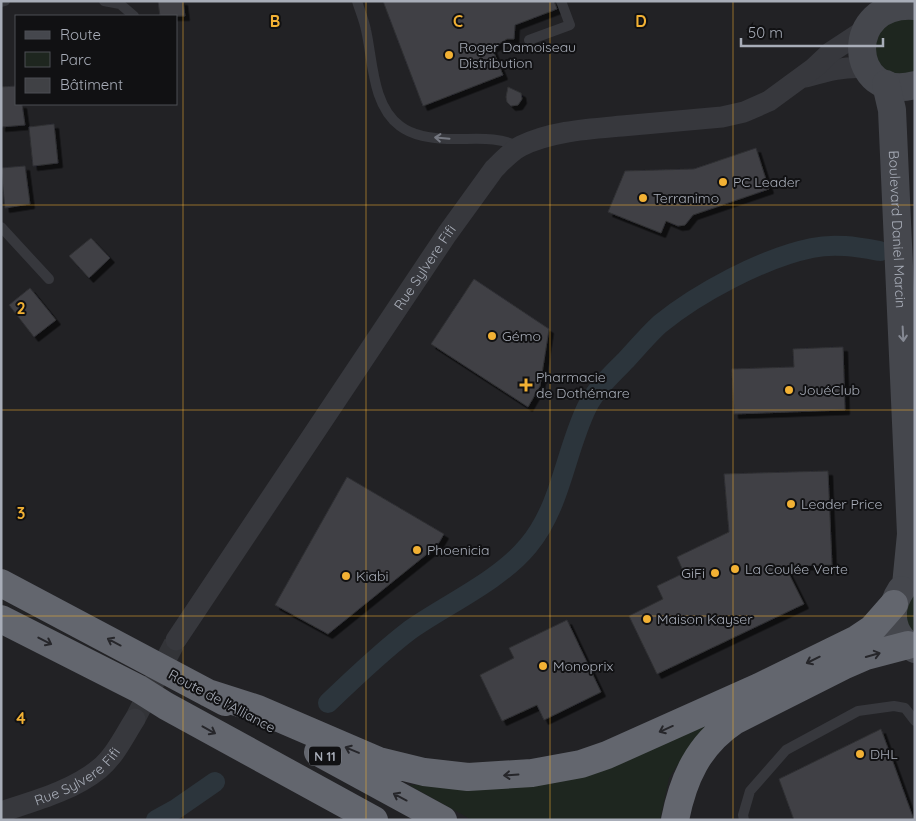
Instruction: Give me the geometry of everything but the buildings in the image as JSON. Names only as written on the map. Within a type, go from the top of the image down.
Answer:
[{"type":"highway","name":"Route de l'Alliance","points":[[1,583],[443,820]]},
{"type":"highway","points":[[208,693],[258,709],[379,761],[424,772],[468,777],[532,774],[581,764],[607,754],[759,686],[857,639],[872,629],[905,590]]},
{"type":"highway","name":"N 11","points":[[1,619],[139,690],[374,820]]},
{"type":"highway","points":[[675,820],[684,784],[694,763],[719,731],[842,666],[866,656],[911,647]]},
{"type":"main road","points":[[874,15],[890,6],[902,4],[915,6]]},
{"type":"main road","name":"Boulevard Daniel Marcin","points":[[874,15],[861,44],[862,56],[876,76],[892,110],[911,534],[905,590],[893,623],[901,639],[911,647]]},
{"type":"main road","points":[[876,76],[897,87],[915,85]]},
{"type":"street","name":"Rue Sylvere Fifi","points":[[176,640],[374,342],[494,168],[519,147],[557,134],[586,129],[722,117],[744,112],[768,101],[799,79],[874,15]]},
{"type":"street","name":"Rue Sylvere Fifi","points":[[799,79],[851,67],[876,76]]},
{"type":"street","name":"Rue Sylvere Fifi","points":[[1,812],[44,798],[78,783],[100,768],[114,752],[134,719]]},
{"type":"lane","points":[[1,2],[5,1]]},
{"type":"lane","points":[[104,1],[120,4],[133,15]]},
{"type":"lane","points":[[357,1],[366,30],[379,94],[391,116],[400,126],[424,136],[494,140],[510,142],[519,147]]},
{"type":"lane","points":[[529,40],[570,25],[561,1]]},
{"type":"lane","points":[[1,227],[49,279]]},
{"type":"lane","points":[[744,820],[743,815],[750,791],[786,750],[858,711],[894,706],[900,707],[905,708],[915,721]]},
{"type":"shaded area","points":[[1,1],[915,1],[915,820],[1,820]]},
{"type":"green space","points":[[915,18],[915,74],[903,77],[877,66],[871,38],[882,21]]},
{"type":"green space","points":[[915,594],[915,634],[905,619],[905,614]]},
{"type":"green space","points":[[718,719],[693,741],[669,778],[660,820],[472,820],[409,785],[493,784]]},
{"type":"waterway","points":[[328,703],[399,638],[488,581],[516,559],[528,546],[548,514],[580,424],[591,400],[605,382],[660,324],[693,300],[732,278],[752,268],[793,253],[829,246],[880,251]]},
{"type":"waterway","points":[[156,820],[176,809],[215,782]]},
{"type":"tunnel","points":[[135,719],[176,640]]},
{"type":"place","name":"Roger Damoiseau Distribution","points":[[449,55]]},
{"type":"place","name":"PC Leader","points":[[723,182]]},
{"type":"place","name":"Terranimo","points":[[643,198]]},
{"type":"place","name":"Gémo","points":[[492,336]]},
{"type":"place","name":"Pharmacie de Dothémare","points":[[526,385]]},
{"type":"place","name":"JouéClub","points":[[789,390]]},
{"type":"place","name":"Leader Price","points":[[791,504]]},
{"type":"place","name":"Phoenicia","points":[[417,550]]},
{"type":"place","name":"La Coulée Verte","points":[[735,569]]},
{"type":"place","name":"GiFi","points":[[715,573]]},
{"type":"place","name":"Kiabi","points":[[346,576]]},
{"type":"place","name":"Maison Kayser","points":[[647,619]]},
{"type":"place","name":"Monoprix","points":[[543,666]]},
{"type":"place","name":"DHL","points":[[860,754]]}]
